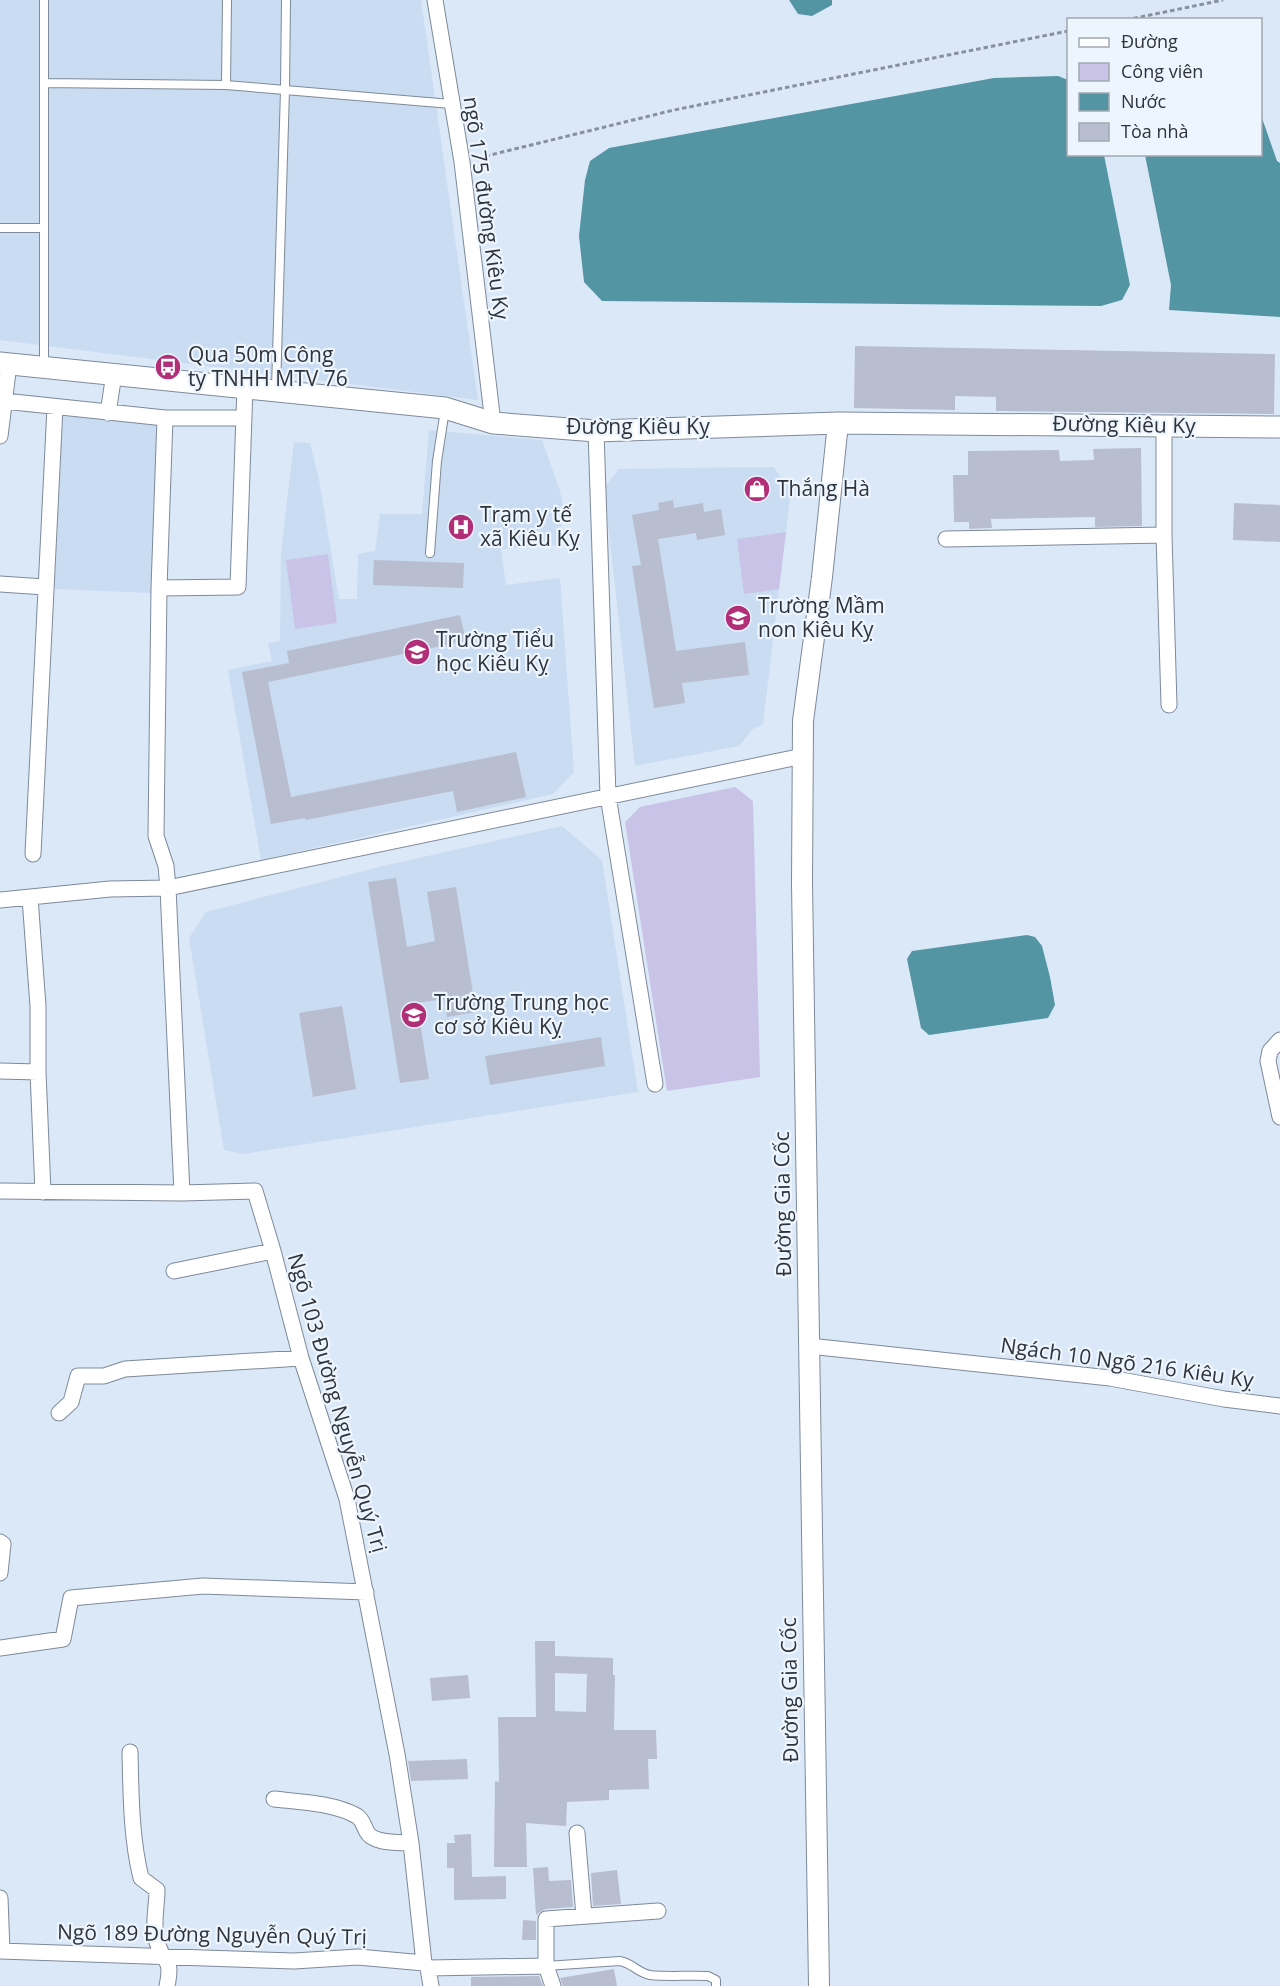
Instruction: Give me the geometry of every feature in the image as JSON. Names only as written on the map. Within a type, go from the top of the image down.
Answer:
[{"type":"main road","name":"Đường Kiêu Kỵ","points":[[4,364],[44,366],[445,408],[493,423],[596,431],[838,423],[1280,427]]},
{"type":"street","name":"ngõ 175 đường Kiêu Kỵ","points":[[435,0],[462,162],[493,423]]},
{"type":"street","points":[[0,436],[4,401],[4,364]]},
{"type":"street","points":[[108,413],[114,374]]},
{"type":"street","points":[[159,588],[238,587],[245,387]]},
{"type":"street","points":[[4,401],[165,418],[244,418]]},
{"type":"street","points":[[33,854],[55,407]]},
{"type":"street","points":[[165,418],[159,588],[156,836],[166,866],[168,888],[182,1193]]},
{"type":"street","name":"Đường Gia Cốc","points":[[819,1986],[802,883],[803,721],[822,577],[838,423]]},
{"type":"street","points":[[1164,426],[1164,535],[1169,705]]},
{"type":"street","points":[[596,431],[608,796],[655,1084]]},
{"type":"street","points":[[946,539],[1164,535]]},
{"type":"street","points":[[0,584],[45,587]]},
{"type":"street","points":[[0,900],[110,889],[168,888],[803,756]]},
{"type":"street","points":[[30,898],[38,1006],[43,1192]]},
{"type":"street","points":[[1280,1040],[1270,1051],[1268,1061],[1280,1117]]},
{"type":"street","points":[[0,1071],[38,1072]]},
{"type":"street","name":"Ngõ 103 Đường Nguyễn Quý Trị","points":[[0,1191],[182,1193],[255,1191],[301,1358],[347,1499],[397,1754],[426,1966],[431,1986]]},
{"type":"street","points":[[174,1271],[273,1251]]},
{"type":"street","name":"Ngách 10 Ngõ 216 Kiêu Kỵ","points":[[809,1346],[1110,1378],[1224,1399],[1280,1406]]},
{"type":"street","points":[[59,1413],[71,1402],[78,1376],[104,1376],[125,1369],[301,1358]]},
{"type":"street","points":[[0,1542],[3,1544],[0,1573]]},
{"type":"street","points":[[0,1648],[63,1639],[71,1598],[203,1586],[366,1592]]},
{"type":"street","points":[[130,1752],[132,1825],[137,1858],[141,1878],[157,1890],[157,1942],[170,1965],[167,1986]]},
{"type":"street","points":[[274,1799],[331,1807],[359,1817],[367,1833],[375,1839],[411,1844]]},
{"type":"street","points":[[578,1833],[584,1916]]},
{"type":"street","points":[[0,1898],[1,1951]]},
{"type":"street","points":[[553,1986],[546,1966],[546,1919],[658,1911]]},
{"type":"street","name":"Ngõ 189 Đường Nguyễn Quý Trị","points":[[1,1951],[294,1961],[358,1957],[426,1966],[546,1966]]},
{"type":"lane","points":[[44,0],[44,366]]},
{"type":"lane","points":[[226,85],[227,0]]},
{"type":"lane","points":[[276,390],[286,0]]},
{"type":"lane","points":[[44,82],[226,85],[451,104]]},
{"type":"lane","points":[[0,228],[44,228]]},
{"type":"lane","points":[[430,553],[437,461],[445,408]]},
{"type":"lane","points":[[546,1966],[620,1961],[627,1962],[639,1972],[650,1975],[708,1976],[716,1980],[716,1986]]},
{"type":"path","points":[[1136,18],[1223,0]]},
{"type":"path","points":[[462,162],[674,110],[1067,31]]},
{"type":"shaded area","points":[[0,0],[421,0],[478,400],[0,340]]},
{"type":"shaded area","points":[[62,414],[159,424],[151,593],[54,589]]},
{"type":"shaded area","name":"Trường Tiểu học Kiêu Kỵ","points":[[429,430],[542,440],[563,506],[559,545],[501,549],[506,585],[560,578],[574,772],[553,794],[261,860],[228,670],[272,661],[268,643],[280,641],[281,552],[294,442],[310,443],[319,479],[339,599],[357,599],[358,554],[375,551],[380,514],[422,514]]},
{"type":"shaded area","points":[[773,467],[791,489],[763,724],[753,729],[739,746],[635,766],[604,488],[619,469]]},
{"type":"shaded area","name":"Trường Trung học cơ sở Kiêu Kỵ","points":[[562,826],[602,860],[638,1092],[243,1154],[224,1150],[189,938],[206,912],[383,866]]},
{"type":"green space","points":[[786,532],[779,589],[744,594],[737,539]]},
{"type":"green space","points":[[328,554],[337,623],[295,629],[286,560]]},
{"type":"green space","points":[[735,787],[753,801],[760,1077],[667,1091],[625,822],[640,807]]},
{"type":"water","points":[[789,0],[832,0],[832,5],[812,16],[798,14]]},
{"type":"water","points":[[1058,76],[1067,80],[1067,156],[1104,156],[1130,285],[1122,300],[1101,306],[602,301],[584,282],[579,236],[585,180],[590,161],[609,148],[994,78]]},
{"type":"water","points":[[1262,118],[1277,161],[1280,163],[1280,317],[1169,310],[1171,285],[1145,156],[1262,156]]},
{"type":"water","points":[[1027,935],[1035,937],[1042,946],[1050,977],[1055,1005],[1048,1018],[929,1035],[921,1028],[907,959],[912,951]]},
{"type":"building","points":[[855,346],[1275,354],[1274,414],[996,411],[996,397],[955,396],[955,410],[854,408]]},
{"type":"building","points":[[1141,448],[1142,526],[1095,527],[1095,517],[991,519],[992,528],[969,529],[969,522],[954,522],[953,475],[968,475],[968,451],[1059,450],[1060,461],[1094,460],[1093,449]]},
{"type":"building","points":[[673,500],[674,508],[703,503],[704,512],[721,509],[725,535],[697,540],[696,533],[658,539],[676,651],[745,642],[749,675],[682,683],[685,703],[654,708],[632,566],[641,565],[632,515],[659,510],[658,503]]},
{"type":"building","points":[[1234,503],[1280,505],[1280,542],[1233,540]]},
{"type":"building","points":[[374,560],[464,563],[463,588],[373,585]]},
{"type":"building","points":[[460,615],[466,641],[268,682],[291,797],[516,752],[526,797],[457,812],[453,791],[306,820],[305,818],[271,824],[242,672],[289,663],[287,651]]},
{"type":"building","points":[[396,878],[407,947],[435,941],[427,892],[456,887],[476,1012],[447,1017],[444,999],[417,1003],[429,1079],[400,1083],[368,882]]},
{"type":"building","points":[[342,1006],[356,1089],[313,1097],[299,1013]]},
{"type":"building","points":[[601,1037],[605,1066],[490,1085],[485,1056]]},
{"type":"building","points":[[535,1641],[555,1641],[555,1656],[613,1658],[614,1730],[656,1730],[657,1759],[648,1759],[649,1789],[609,1790],[609,1800],[567,1802],[566,1826],[526,1823],[527,1867],[494,1867],[495,1781],[499,1782],[498,1717],[536,1717]],"holes":[[[555,1673],[587,1674],[586,1712],[555,1711]]]},
{"type":"building","points":[[468,1675],[470,1698],[432,1701],[430,1678]]},
{"type":"building","points":[[467,1759],[468,1779],[411,1781],[408,1761]]},
{"type":"building","points":[[471,1834],[472,1877],[506,1876],[506,1899],[454,1900],[454,1868],[447,1868],[447,1843],[455,1843],[454,1835]]},
{"type":"building","points":[[548,1867],[549,1881],[571,1880],[573,1907],[545,1909],[536,1915],[533,1868]]},
{"type":"building","points":[[617,1870],[621,1904],[593,1906],[591,1873]]},
{"type":"building","points":[[523,1920],[536,1921],[536,1940],[522,1940]]},
{"type":"building","points":[[614,1969],[617,1986],[563,1986],[560,1978]]},
{"type":"building","points":[[539,1976],[543,1986],[471,1986],[471,1977]]},
{"type":"place","name":"Qua 50m Công ty TNHH MTV 76","points":[[168,367]]},
{"type":"place","name":"Thắng Hà","points":[[757,489]]},
{"type":"place","name":"Trạm y tế xã Kiêu Kỵ","points":[[461,527]]},
{"type":"place","name":"Trường Mầm non Kiêu Kỵ","points":[[738,618]]},
{"type":"place","name":"Trường Tiểu học Kiêu Kỵ","points":[[417,652]]},
{"type":"place","name":"Trường Trung học cơ sở Kiêu Kỵ","points":[[414,1015]]}]
